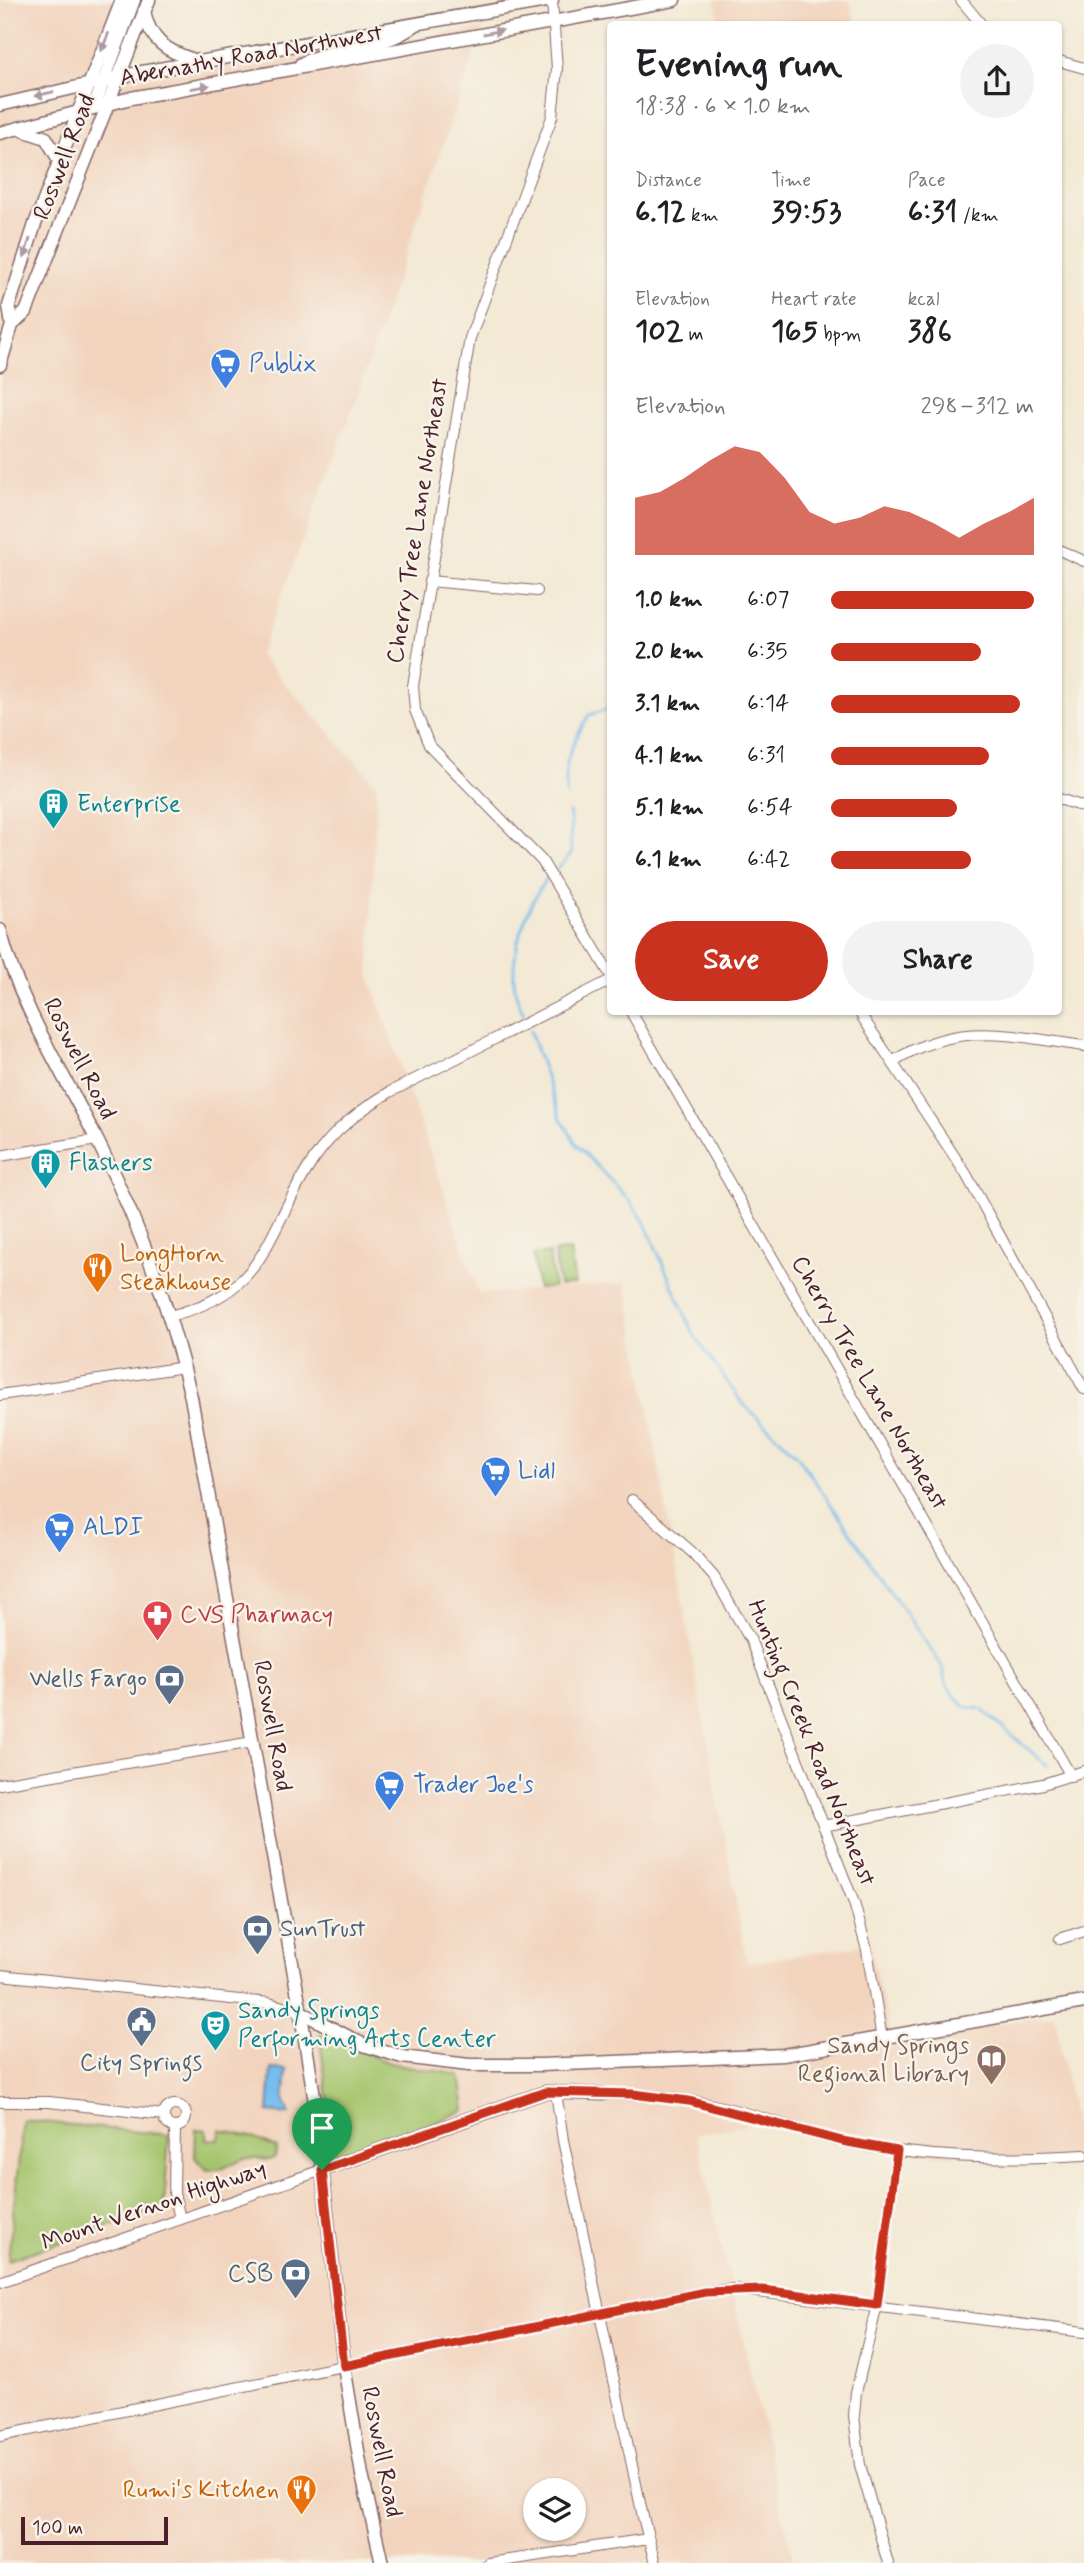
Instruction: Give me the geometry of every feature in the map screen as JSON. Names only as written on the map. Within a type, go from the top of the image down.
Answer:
[{"type":"main road","name":"Roswell Road","points":[[0,365],[12,326],[9,306],[59,160],[122,0]]},
{"type":"main road","points":[[94,107],[134,0]]},
{"type":"main road","name":"Abernathy Road Northwest","points":[[0,105],[103,80],[552,0]]},
{"type":"main road","name":"Abernathy Road Northwest","points":[[0,133],[109,103],[674,0]]},
{"type":"main road","name":"Roswell Road","points":[[12,326],[26,312],[146,5]]},
{"type":"main road","points":[[146,5],[146,24],[156,41],[170,52],[198,62]]},
{"type":"main road","points":[[292,70],[324,54],[389,40],[418,23]]},
{"type":"main road","points":[[16,128],[46,138],[59,160]]},
{"type":"main road","name":"Roswell Road","points":[[0,930],[21,991],[42,1040],[97,1140],[132,1213],[169,1316],[184,1367],[301,2012],[344,2366],[358,2452],[382,2563]]},
{"type":"main road","points":[[301,2012],[383,2052],[435,2062],[477,2065],[783,2055],[1084,2002]]},
{"type":"main road","name":"Mount Vernon Highway","points":[[322,2170],[437,2131],[508,2102],[545,2092],[603,2094]]},
{"type":"street","name":"Cherry Tree Lane Northeast","points":[[552,0],[557,69],[552,117],[470,338],[413,686],[415,709],[422,732],[438,756],[542,861],[607,971]]},
{"type":"street","points":[[961,0],[978,21]]},
{"type":"street","points":[[1062,62],[1084,68]]},
{"type":"street","points":[[1062,551],[1084,561]]},
{"type":"street","points":[[429,581],[537,591]]},
{"type":"street","points":[[1062,800],[1084,807]]},
{"type":"street","points":[[169,1316],[209,1303],[251,1272],[271,1245],[314,1159],[335,1132],[361,1110],[390,1092],[607,980]]},
{"type":"street","name":"Cherry Tree Lane Northeast","points":[[633,1015],[1070,1776]]},
{"type":"street","points":[[861,1015],[966,1174],[1084,1389]]},
{"type":"street","points":[[892,1062],[914,1048],[963,1033],[989,1033],[1084,1046]]},
{"type":"street","points":[[0,1156],[97,1140]]},
{"type":"street","points":[[0,1395],[184,1367]]},
{"type":"street","name":"Hunting Creek Road Northeast","points":[[632,1500],[693,1553],[732,1604],[750,1639],[861,1927],[883,2039]]},
{"type":"street","points":[[0,1784],[253,1742]]},
{"type":"street","points":[[823,1826],[1043,1784],[1084,1771]]},
{"type":"street","points":[[1060,1939],[1084,1931]]},
{"type":"street","points":[[0,1975],[269,2003],[301,2012]]},
{"type":"street","points":[[556,2092],[563,2140],[655,2563]]},
{"type":"street","points":[[603,2094],[643,2095],[715,2105],[842,2141],[897,2151],[970,2158],[1084,2155]]},
{"type":"street","points":[[0,2102],[48,2102],[164,2115],[174,2106],[184,2109],[186,2120],[175,2127],[168,2125],[164,2115]]},
{"type":"street","points":[[175,2127],[174,2193],[180,2219]]},
{"type":"street","points":[[888,2563],[855,2439],[856,2392],[877,2305],[897,2151]]},
{"type":"street","name":"Mount Vernon Highway","points":[[0,2282],[322,2170]]},
{"type":"street","points":[[0,2436],[734,2289],[1084,2332]]},
{"type":"street","points":[[488,2563],[648,2539]]},
{"type":"shaded area","points":[[0,0],[140,0],[100,84],[483,28],[351,413],[259,655],[377,785],[369,974],[479,1294],[626,1283],[747,1963],[869,1944],[892,2041],[1055,2015],[1081,2162],[881,2152],[767,2121],[696,2134],[794,2563],[0,2563]]},
{"type":"shaded area","points":[[715,0],[849,0],[855,21],[719,21]]},
{"type":"green space","points":[[570,1250],[575,1284],[559,1286],[554,1252]]},
{"type":"green space","points":[[549,1253],[554,1287],[538,1289],[533,1255]]},
{"type":"green space","points":[[319,2034],[390,2063],[460,2075],[465,2110],[425,2127],[336,2157]]},
{"type":"green space","points":[[23,2120],[169,2135],[164,2207],[8,2260]]},
{"type":"green space","points":[[196,2129],[206,2130],[206,2139],[219,2140],[220,2130],[248,2136],[277,2148],[275,2157],[270,2160],[243,2158],[224,2168],[207,2170],[195,2157]]},
{"type":"water","points":[[271,2069],[287,2070],[284,2099],[290,2114],[268,2112]]},
{"type":"waterway","points":[[681,15],[686,21]]},
{"type":"waterway","points":[[567,796],[567,763],[578,735],[589,715],[607,709]]},
{"type":"waterway","points":[[557,869],[572,853],[569,812]]},
{"type":"waterway","points":[[524,1015],[516,992],[514,975],[517,945],[533,902],[547,877]]},
{"type":"waterway","points":[[530,1031],[560,1117],[577,1145],[630,1201],[644,1221],[694,1335],[743,1404],[797,1455],[942,1666],[945,1681],[954,1696],[966,1707],[981,1709],[1048,1766]]},
{"type":"place","name":"Publix","points":[[226,391]]},
{"type":"place","name":"Enterprise","points":[[54,831]]},
{"type":"place","name":"Flashers","points":[[46,1190]]},
{"type":"place","name":"LongHorn Steakhouse","points":[[97,1295]]},
{"type":"place","name":"Lidl","points":[[495,1498]]},
{"type":"place","name":"ALDI","points":[[60,1554]]},
{"type":"place","name":"CVS Pharmacy","points":[[157,1642]]},
{"type":"place","name":"Wells Fargo","points":[[170,1706]]},
{"type":"place","name":"Trader Joe's","points":[[390,1812]]},
{"type":"place","name":"SunTrust","points":[[257,1956]]},
{"type":"place","name":"City Springs","points":[[141,2048]]},
{"type":"place","name":"Sandy Springs Performing Arts Center","points":[[215,2052]]},
{"type":"place","name":"Sandy Springs Regional Library","points":[[992,2087]]},
{"type":"place","name":"CSB","points":[[296,2301]]},
{"type":"place","name":"Rumi's Kitchen","points":[[302,2517]]},
{"type":"route","points":[[545,2092],[633,2094],[715,2105],[842,2141],[897,2151],[877,2305],[762,2290],[705,2292],[344,2366],[322,2170],[437,2131],[508,2102],[545,2092]]}]
